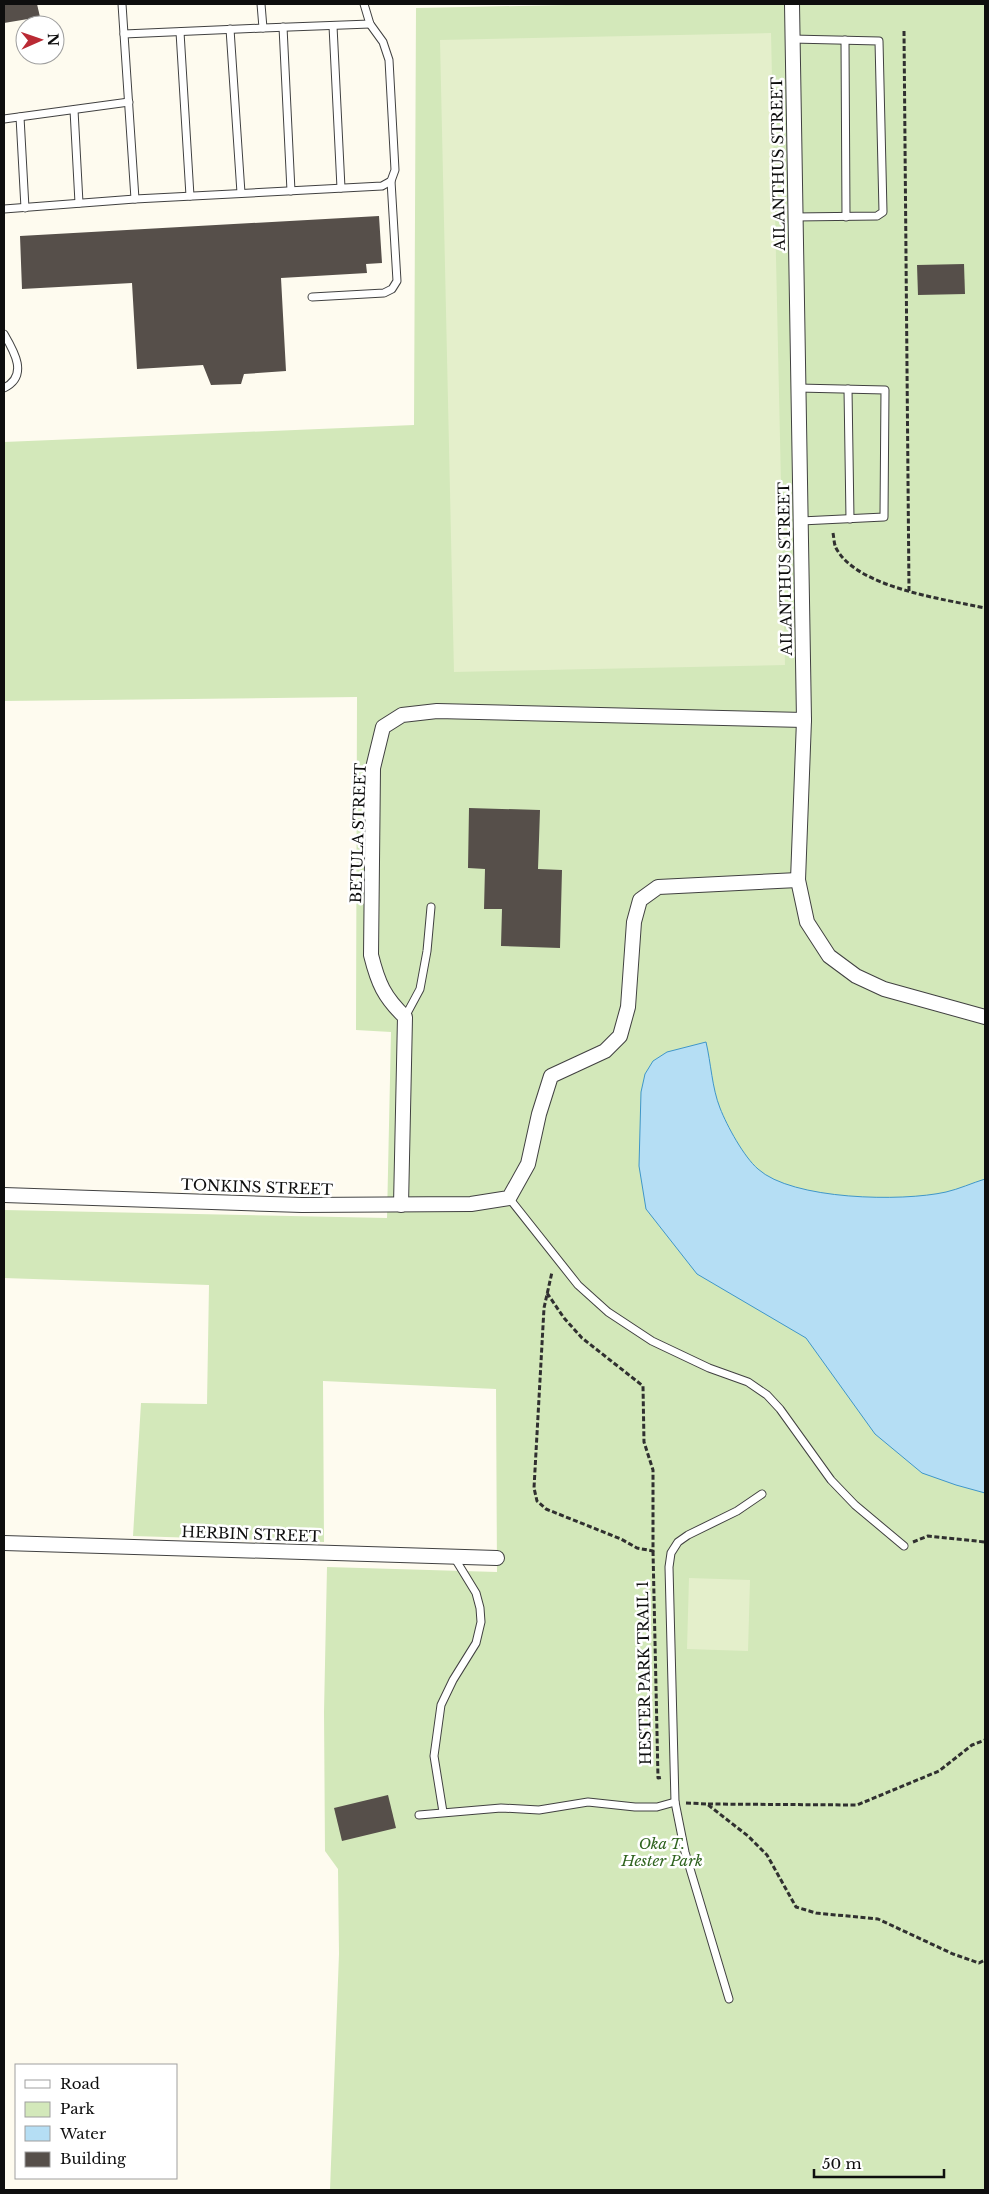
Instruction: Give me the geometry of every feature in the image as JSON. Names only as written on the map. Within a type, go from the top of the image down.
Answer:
[{"type":"street","name":"AILANTHUS STREET","points":[[792,4],[804,720],[798,880],[807,922],[829,956],[856,976],[884,989],[985,1017]]},
{"type":"street","name":"BETULA STREET","points":[[405,1017],[391,1004],[378,984],[371,955],[373,768],[383,727],[402,715],[438,711],[804,720]]},
{"type":"street","points":[[510,1198],[528,1164],[539,1114],[551,1076],[605,1051],[620,1036],[628,1007],[634,922],[640,900],[658,888],[798,880]]},
{"type":"street","points":[[401,1205],[405,1017]]},
{"type":"street","name":"TONKINS STREET","points":[[4,1195],[302,1205],[471,1204],[510,1198]]},
{"type":"street","name":"HERBIN STREET","points":[[4,1542],[497,1558]]},
{"type":"lane","points":[[122,4],[135,199]]},
{"type":"lane","points":[[261,4],[263,28]]},
{"type":"lane","points":[[312,296],[384,293],[392,289],[397,281],[391,181],[395,170],[389,60],[383,42],[370,24],[364,4]]},
{"type":"lane","points":[[124,34],[370,24]]},
{"type":"lane","points":[[333,26],[341,188]]},
{"type":"lane","points":[[282,27],[291,191]]},
{"type":"lane","points":[[230,29],[241,194]]},
{"type":"lane","points":[[180,32],[190,196]]},
{"type":"lane","points":[[792,39],[879,42],[883,212],[877,216],[795,217]]},
{"type":"lane","points":[[845,40],[846,216]]},
{"type":"lane","points":[[4,119],[129,102]]},
{"type":"lane","points":[[74,110],[79,203]]},
{"type":"lane","points":[[20,117],[25,208]]},
{"type":"lane","points":[[4,209],[135,199],[382,186],[391,181]]},
{"type":"lane","points":[[4,334],[16,355],[18,372],[11,384],[4,388]]},
{"type":"lane","points":[[798,388],[885,390],[884,517],[801,521]]},
{"type":"lane","points":[[848,389],[850,519]]},
{"type":"lane","points":[[405,1017],[420,989],[427,951],[431,907]]},
{"type":"lane","points":[[510,1198],[578,1286],[608,1312],[645,1336],[709,1368],[748,1382],[767,1395],[780,1409],[831,1480],[862,1511],[904,1546]]},
{"type":"lane","points":[[729,1999],[685,1852],[675,1802],[669,1567],[671,1553],[678,1542],[736,1511],[762,1494]]},
{"type":"lane","points":[[443,1812],[434,1756],[441,1705],[453,1680],[476,1643],[482,1622],[476,1593],[454,1556]]},
{"type":"lane","points":[[419,1814],[501,1808],[539,1810],[588,1802],[635,1807],[657,1807],[675,1802]]},
{"type":"path","points":[[904,31],[909,591]]},
{"type":"path","points":[[833,533],[835,547],[841,556],[862,573],[887,586],[985,608]]},
{"type":"path","points":[[548,1293],[564,1318],[582,1338],[643,1386],[644,1442],[653,1470],[653,1551],[637,1548],[622,1539],[546,1509],[536,1501],[534,1488],[539,1367],[544,1308],[555,1256]]},
{"type":"path","points":[[904,1546],[928,1536],[985,1542]]},
{"type":"path","name":"HESTER PARK TRAIL 1","points":[[653,1551],[658,1778],[674,1777]]},
{"type":"path","points":[[675,1802],[857,1805],[939,1772],[972,1745],[985,1740]]},
{"type":"path","points":[[707,1804],[748,1836],[766,1855],[796,1907],[816,1913],[878,1919],[953,1954],[980,1963],[985,1960]]},
{"type":"green space","name":"Oka T. Hester Park","points":[[614,4],[985,4],[985,2190],[330,2190],[339,1954],[338,1869],[325,1851],[324,1712],[327,1567],[497,1572],[496,1389],[323,1381],[324,1542],[133,1536],[141,1403],[207,1404],[209,1285],[4,1278],[4,1210],[387,1218],[391,1032],[356,1030],[357,697],[4,701],[4,442],[414,425],[416,8]]},
{"type":"green space","points":[[771,33],[785,665],[454,672],[440,40]]},
{"type":"green space","points":[[689,1578],[750,1580],[748,1651],[687,1649]]},
{"type":"water","points":[[706,1042],[715,1092],[727,1123],[736,1141],[753,1164],[774,1179],[821,1193],[848,1196],[903,1197],[946,1192],[985,1179],[985,1493],[922,1473],[875,1434],[806,1338],[697,1274],[646,1209],[639,1166],[641,1092],[645,1074],[653,1061],[667,1052]]},
{"type":"building","points":[[4,4],[37,4],[40,15],[15,15],[15,21],[4,23]]},
{"type":"building","points":[[379,216],[382,263],[366,264],[367,273],[281,278],[286,371],[244,374],[241,384],[211,385],[203,365],[137,369],[132,283],[22,289],[20,236]]},
{"type":"building","points":[[964,264],[965,294],[918,295],[917,265]]},
{"type":"building","points":[[469,808],[540,810],[538,869],[562,870],[560,948],[501,946],[502,909],[484,909],[485,869],[468,868]]},
{"type":"building","points":[[388,1795],[396,1828],[342,1841],[334,1808]]}]
